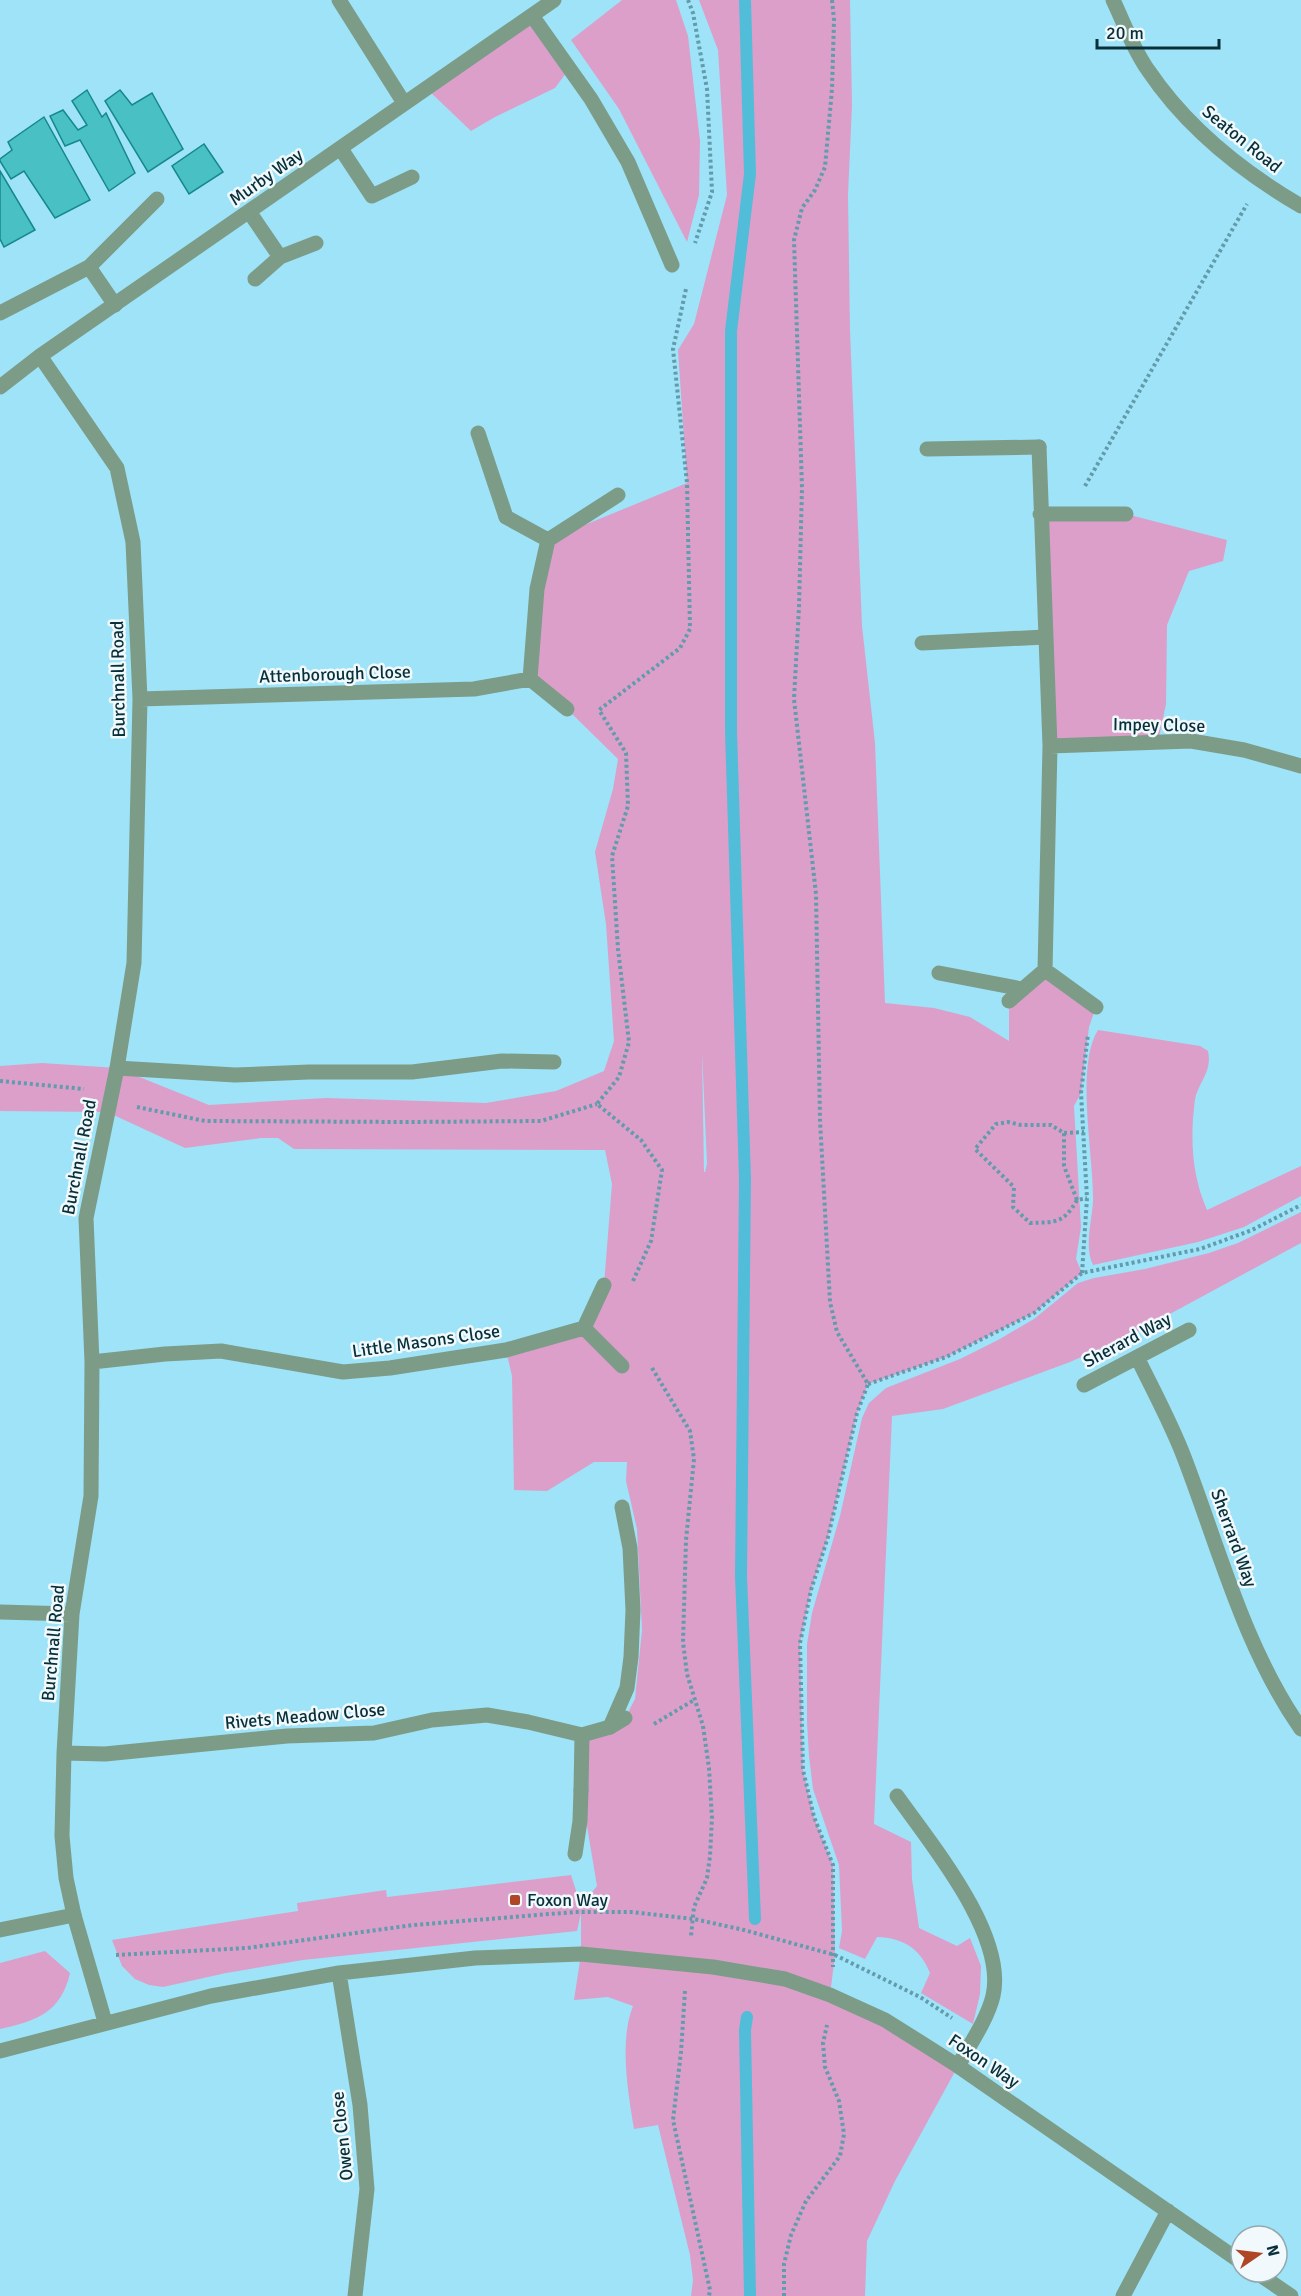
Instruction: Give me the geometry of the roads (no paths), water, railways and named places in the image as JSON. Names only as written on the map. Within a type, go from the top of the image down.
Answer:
[{"type":"street","points":[[339,0],[404,103]]},
{"type":"street","name":"Murby Way","points":[[0,387],[40,356],[250,213],[404,103],[533,17],[554,0]]},
{"type":"street","name":"Seaton Road","points":[[1113,0],[1147,69],[1190,124],[1240,167],[1301,206]]},
{"type":"street","points":[[533,17],[591,99],[628,162],[672,264]]},
{"type":"street","points":[[341,148],[372,196],[412,177]]},
{"type":"street","points":[[0,313],[89,267],[157,199]]},
{"type":"street","points":[[250,213],[280,257]]},
{"type":"street","points":[[255,279],[280,257],[316,243]]},
{"type":"street","points":[[89,267],[115,304]]},
{"type":"street","name":"Burchnall Road","points":[[40,356],[117,468],[133,542],[140,699],[134,963],[117,1068],[86,1218],[92,1362],[91,1496],[72,1614],[64,1753],[62,1836],[66,1878],[74,1915],[105,2022]]},
{"type":"street","points":[[478,433],[506,517],[548,540]]},
{"type":"street","points":[[927,449],[1039,447],[1050,746],[1045,970],[1009,1001]]},
{"type":"street","points":[[567,709],[530,679],[537,590],[548,540],[618,495]]},
{"type":"street","points":[[1040,514],[1126,514]]},
{"type":"street","points":[[922,642],[1046,637]]},
{"type":"street","name":"Attenborough Close","points":[[140,699],[474,689],[530,679]]},
{"type":"street","name":"Impey Close","points":[[1050,746],[1191,741],[1244,750],[1301,766]]},
{"type":"street","points":[[1045,970],[1096,1007]]},
{"type":"street","points":[[939,974],[1022,990]]},
{"type":"street","points":[[117,1068],[235,1075],[412,1072],[502,1061],[554,1062]]},
{"type":"street","points":[[604,1285],[584,1328],[622,1366]]},
{"type":"street","name":"Little Masons Close","points":[[92,1362],[221,1351],[343,1372],[390,1368],[506,1350],[584,1328]]},
{"type":"street","name":"Sherard Way","points":[[1084,1385],[1189,1330]]},
{"type":"street","name":"Sherrard Way","points":[[1137,1357],[1183,1454],[1253,1643],[1291,1715],[1301,1729]]},
{"type":"street","points":[[610,1726],[627,1688],[631,1657],[633,1610],[630,1548],[622,1507]]},
{"type":"street","points":[[0,1612],[72,1614]]},
{"type":"street","name":"Rivets Meadow Close","points":[[64,1753],[105,1754],[287,1736],[374,1733],[432,1720],[487,1715],[582,1735]]},
{"type":"street","points":[[575,1854],[580,1821],[582,1735],[610,1726],[625,1718]]},
{"type":"street","points":[[897,1797],[953,1875],[978,1919],[988,1943],[995,1970],[993,1995],[958,2066]]},
{"type":"street","points":[[0,1930],[74,1915]]},
{"type":"street","name":"Foxon Way","points":[[0,2051],[211,1996],[339,1973],[475,1958],[581,1954],[687,1964],[785,1979],[830,1995],[885,2020],[958,2066],[1229,2254]]},
{"type":"street","name":"Owen Close","points":[[339,1973],[360,2105],[367,2189],[355,2296]]},
{"type":"street","points":[[1123,2296],[1168,2211]]},
{"type":"street","points":[[1274,2284],[1291,2296]]},
{"type":"waterway","points":[[745,0],[750,174],[731,331],[731,731],[745,1180],[741,1576],[755,1919]]},
{"type":"waterway","points":[[747,2017],[745,2030],[750,2296]]},
{"type":"place","name":"Foxon Way","points":[[515,1900]]}]
